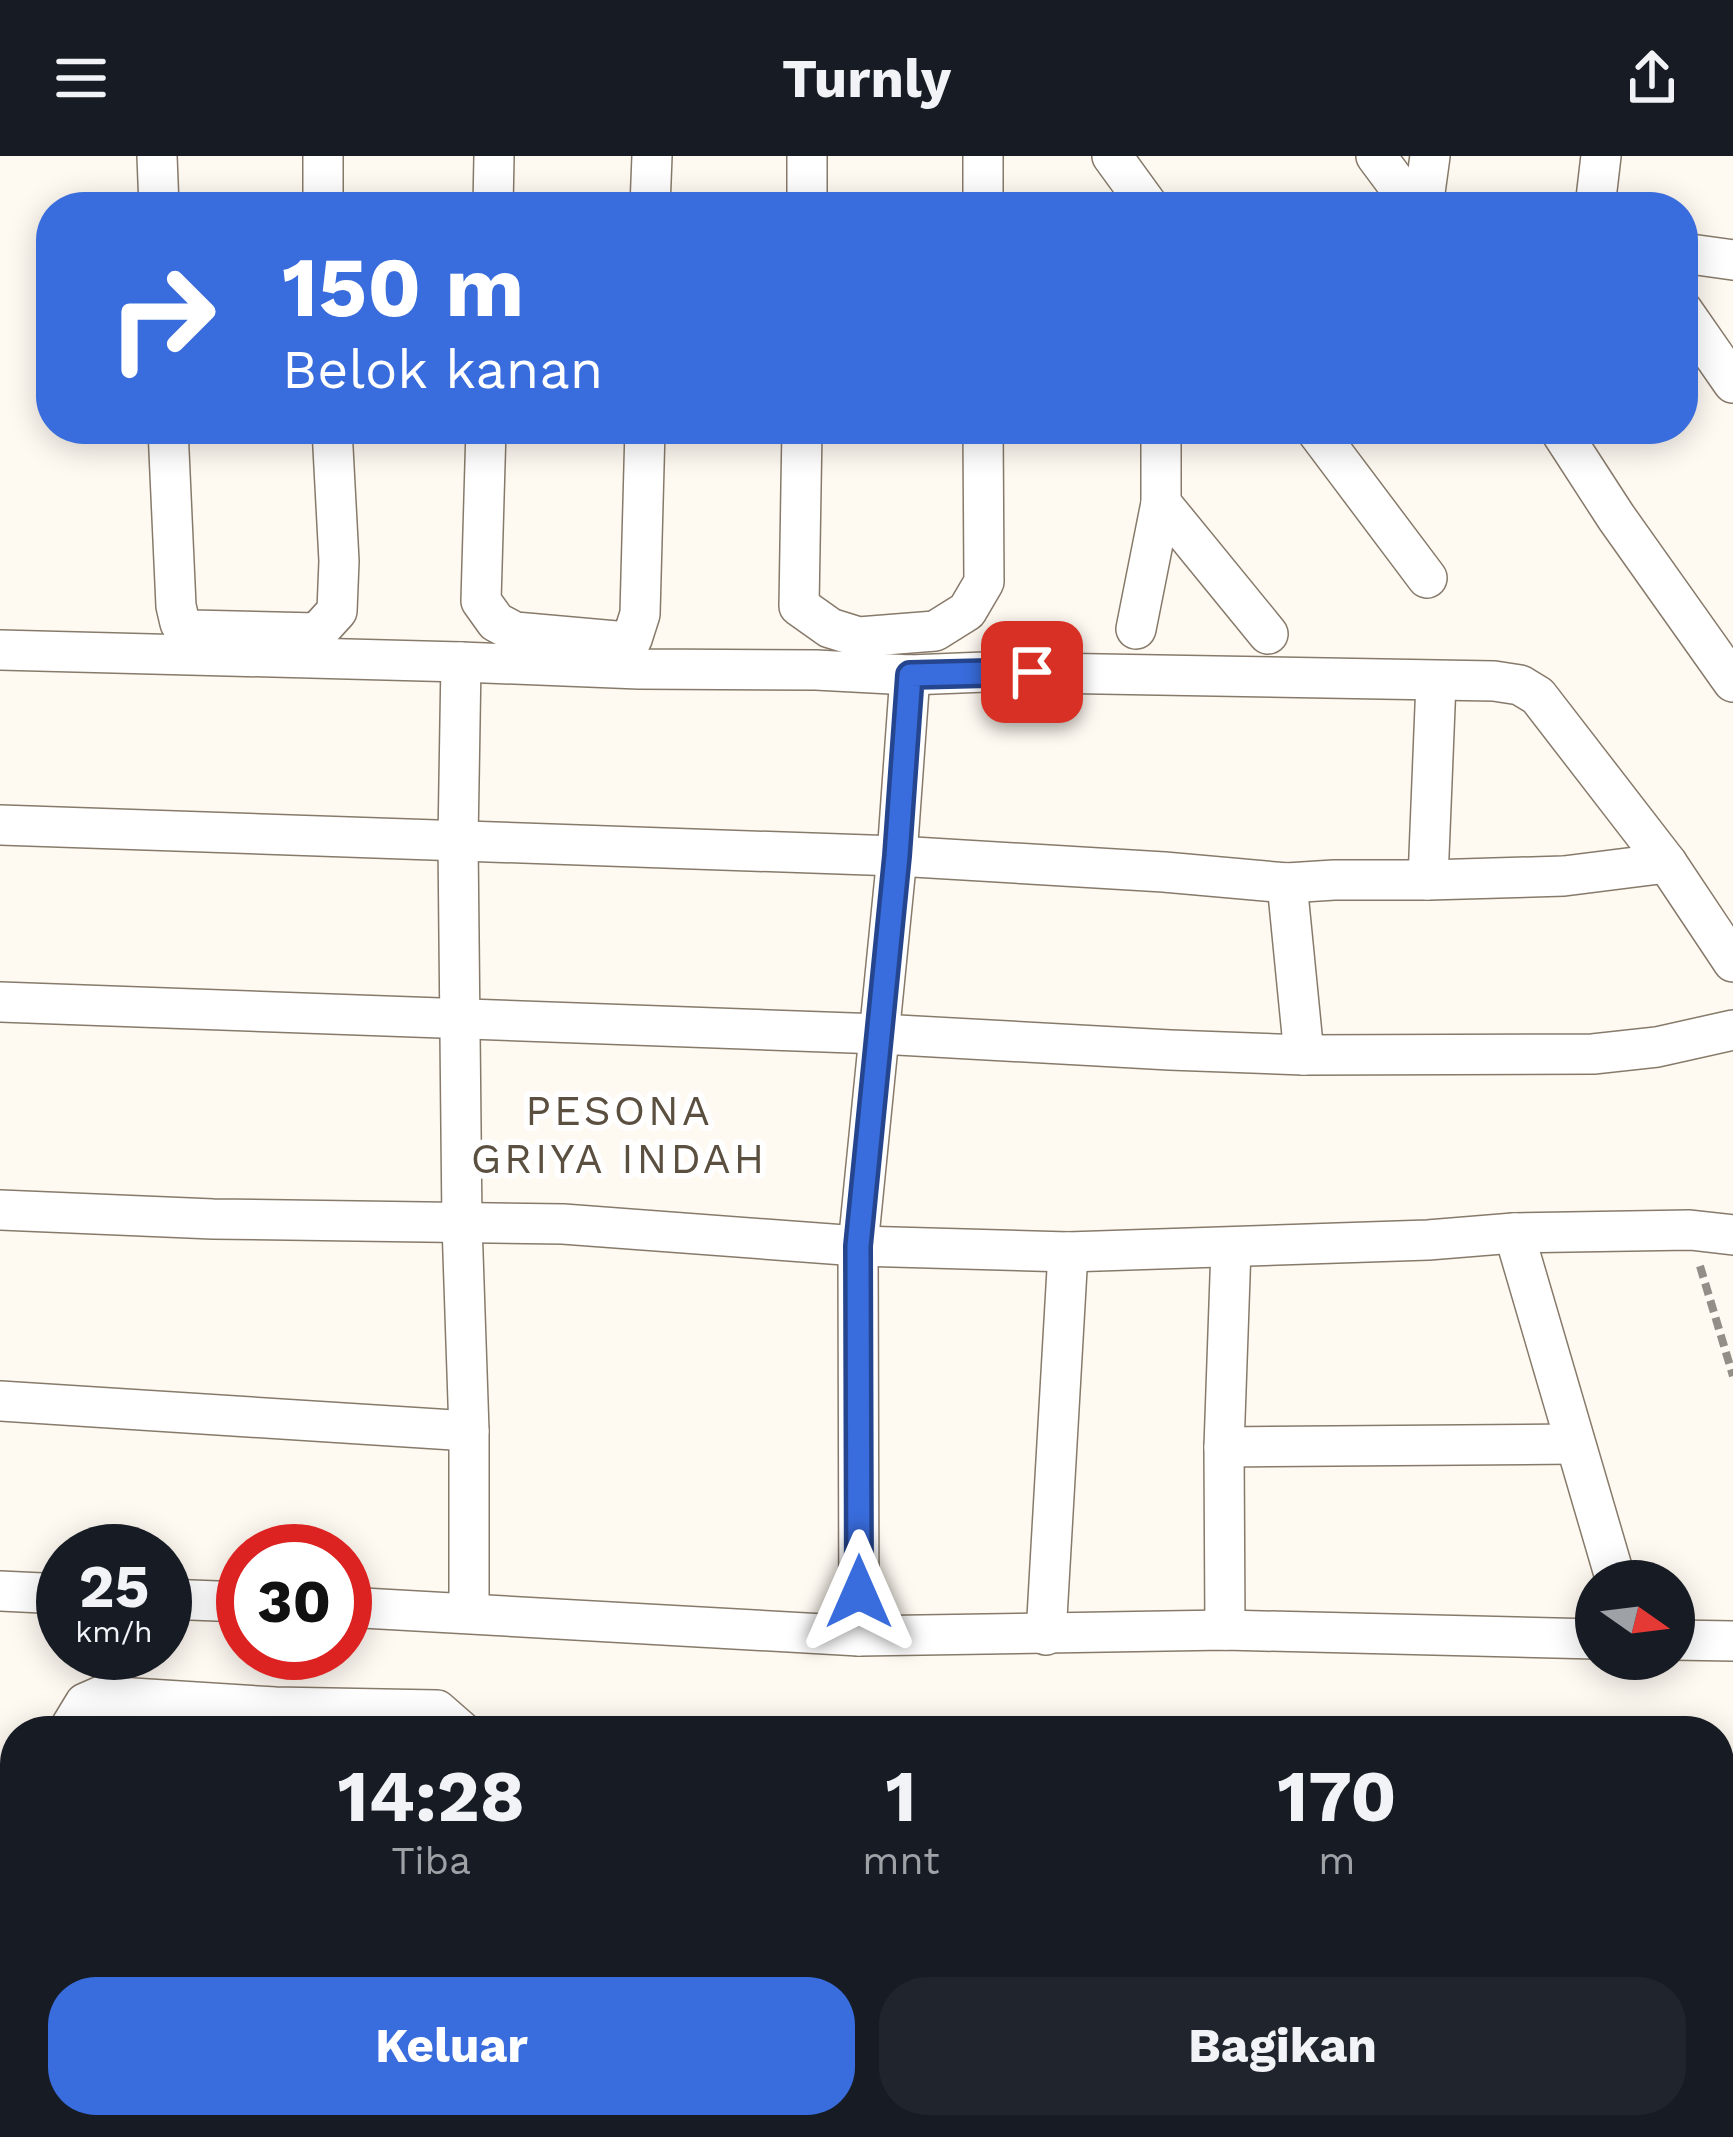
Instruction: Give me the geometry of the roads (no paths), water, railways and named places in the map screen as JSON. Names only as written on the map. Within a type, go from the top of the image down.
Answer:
[{"type":"street","points":[[157,156],[158,192]]},
{"type":"street","points":[[322,156],[323,192]]},
{"type":"street","points":[[493,192],[494,156]]},
{"type":"street","points":[[651,192],[652,156]]},
{"type":"street","points":[[807,192],[808,156]]},
{"type":"street","points":[[982,156],[983,192]]},
{"type":"street","points":[[1112,156],[1138,192]]},
{"type":"street","points":[[1376,156],[1403,192]]},
{"type":"street","points":[[1425,192],[1430,156]]},
{"type":"street","points":[[1597,192],[1601,156]]},
{"type":"street","points":[[1698,255],[1733,260]]},
{"type":"street","points":[[1698,333],[1733,383]]},
{"type":"street","points":[[169,444],[180,622],[192,630],[317,633],[337,611],[333,444]]},
{"type":"street","points":[[486,444],[481,601],[496,622],[515,632],[616,641],[632,639],[640,614],[645,444]]},
{"type":"street","points":[[802,444],[799,606],[830,628],[859,637],[935,632],[967,611],[984,582],[983,444]]},
{"type":"street","points":[[1136,628],[1161,503],[1161,444]]},
{"type":"street","points":[[1326,444],[1427,578]]},
{"type":"street","points":[[1569,444],[1733,682]]},
{"type":"street","points":[[1161,503],[1268,634]]},
{"type":"street","points":[[0,650],[639,670],[910,675],[985,671],[1520,685],[1538,696],[1667,863],[1733,962]]},
{"type":"street","points":[[460,662],[458,841],[469,1613]]},
{"type":"street","points":[[860,1636],[858,1246],[910,675]]},
{"type":"street","points":[[1428,880],[1436,682]]},
{"type":"street","points":[[0,825],[897,856],[1286,883],[1564,876],[1667,863]]},
{"type":"street","points":[[1286,883],[1304,1055]]},
{"type":"street","points":[[0,1002],[880,1034],[1304,1055],[1593,1054],[1657,1047],[1733,1030]]},
{"type":"street","points":[[0,1210],[213,1219],[563,1224],[858,1246],[1068,1252],[1514,1233],[1690,1230],[1733,1234]]},
{"type":"street","points":[[1514,1233],[1610,1560]]},
{"type":"street","points":[[1225,1630],[1224,1447],[1231,1248]]},
{"type":"street","points":[[1046,1635],[1068,1252]]},
{"type":"street","points":[[0,1401],[469,1432]]},
{"type":"street","points":[[1224,1447],[1575,1444]]},
{"type":"street","points":[[0,1591],[36,1593]]},
{"type":"street","points":[[372,1608],[860,1636],[1225,1630],[1575,1638]]},
{"type":"street","points":[[1695,1640],[1733,1640]]},
{"type":"street","points":[[77,1716],[85,1703],[101,1696],[251,1716]]},
{"type":"street","points":[[328,1716],[437,1710],[444,1716]]},
{"type":"district","name":"PESONA GRIYA INDAH","points":[[619,1134]]}]
